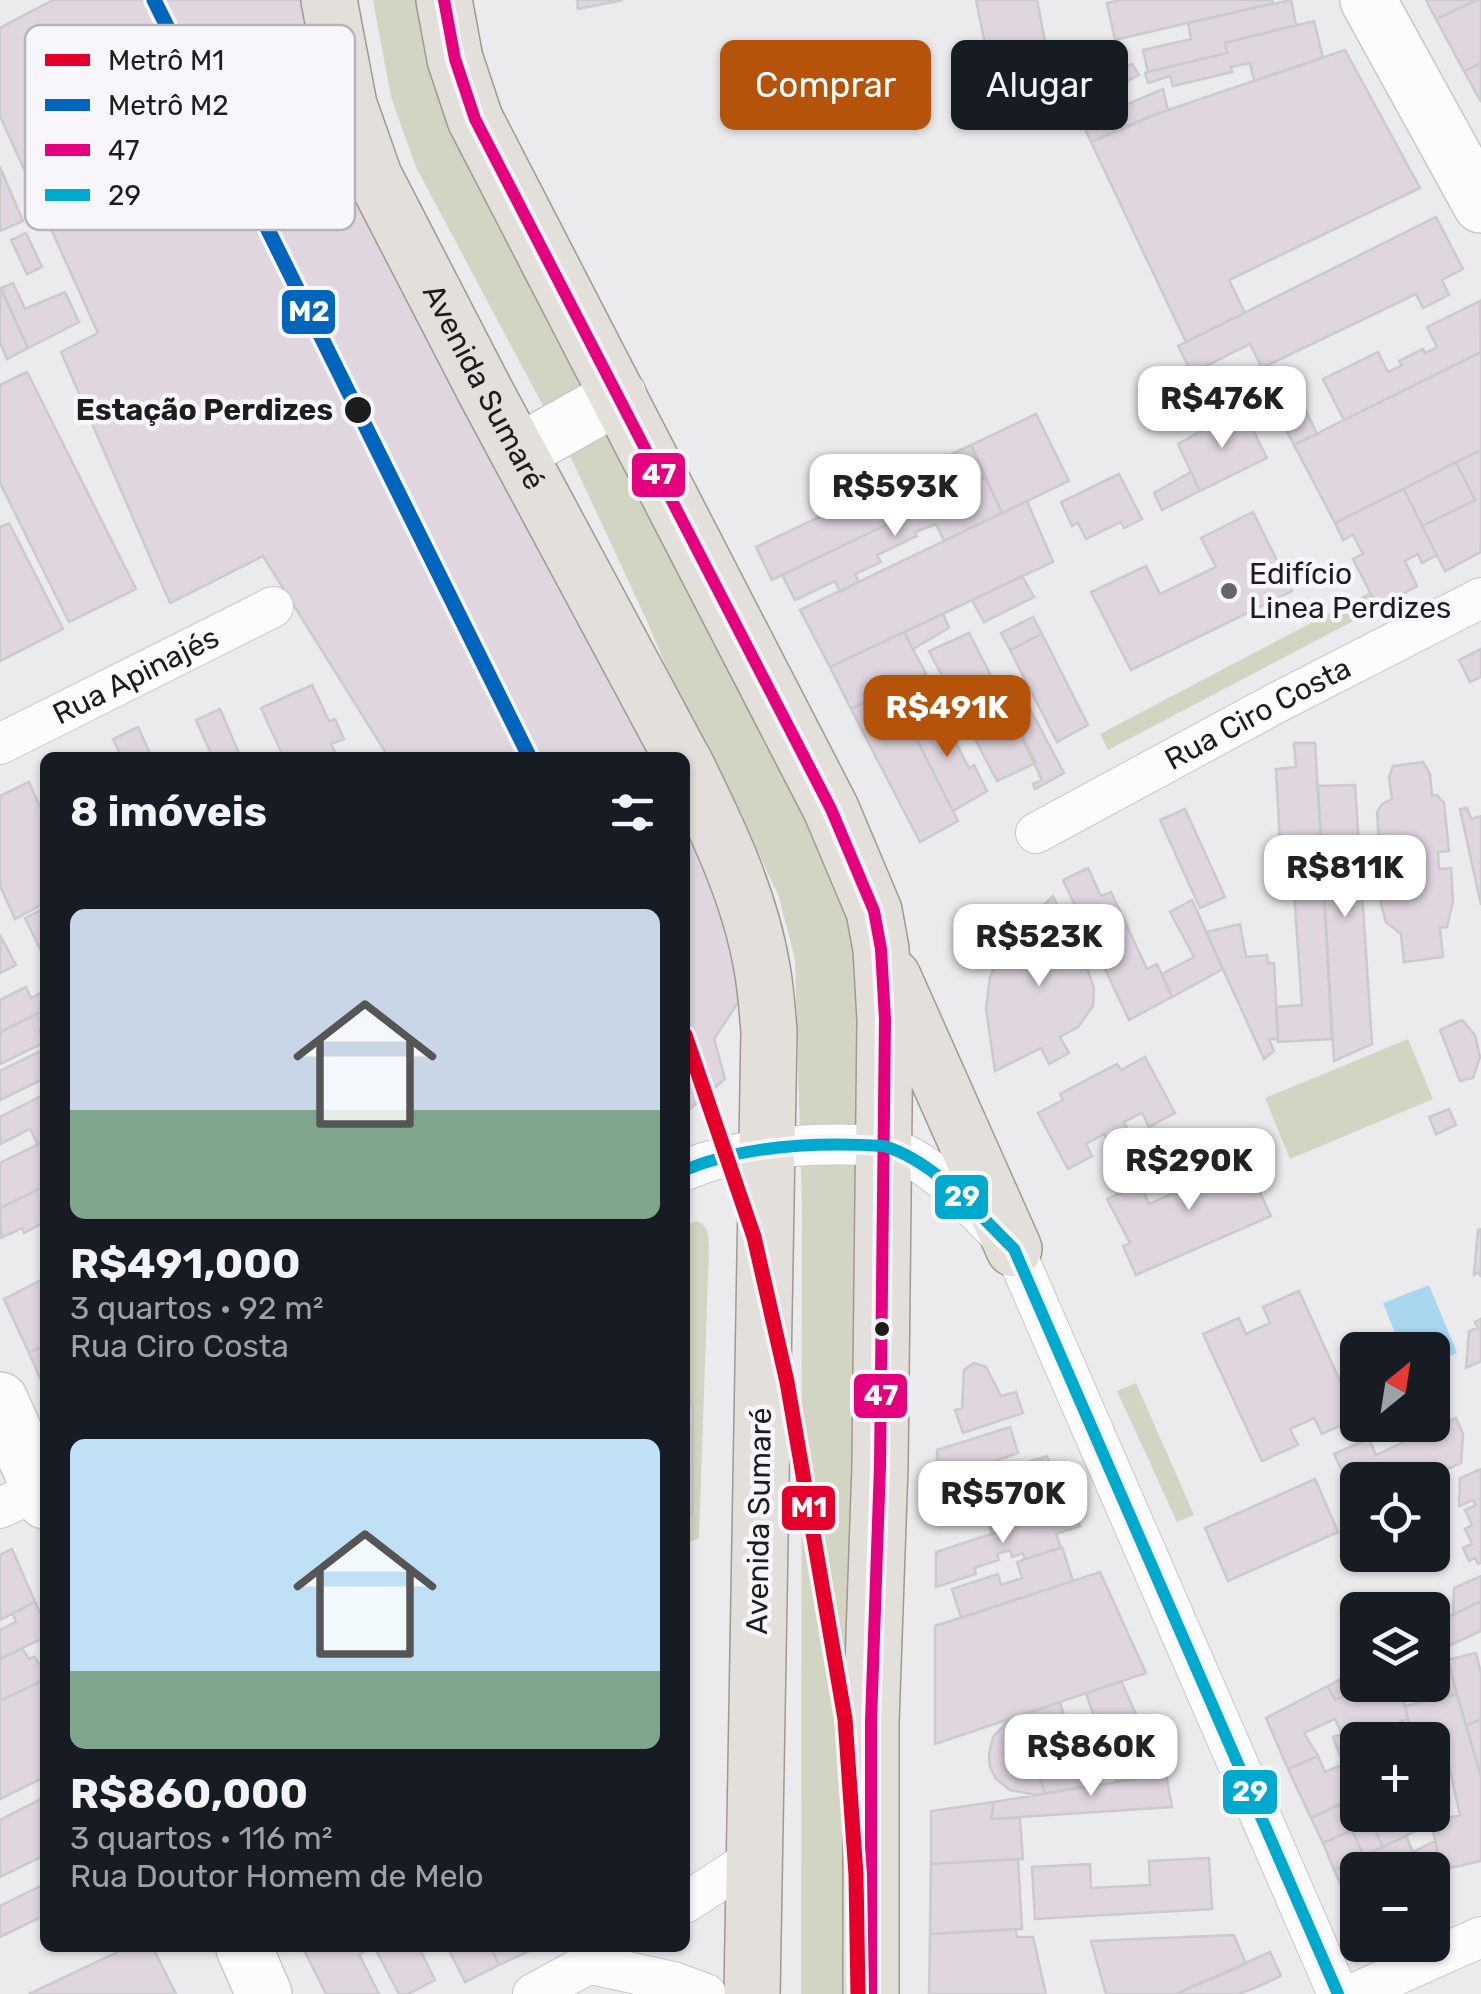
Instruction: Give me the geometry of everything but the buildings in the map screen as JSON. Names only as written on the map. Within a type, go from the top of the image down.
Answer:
[{"type":"main road","name":"Avenida Sumaré","points":[[329,0],[334,25]]},
{"type":"main road","points":[[444,0],[455,59],[476,119],[831,809],[874,911],[881,950],[886,1072],[880,1466],[871,1722],[871,1994]]},
{"type":"main road","name":"Avenida Sumaré","points":[[355,122],[374,176],[680,752]]},
{"type":"main road","name":"Avenida Sumaré","points":[[690,772],[744,895],[762,966],[769,1030],[752,1994]]},
{"type":"main road","points":[[881,950],[1014,1249]]},
{"type":"street","points":[[1368,0],[1481,206]]},
{"type":"street","points":[[520,452],[619,396]]},
{"type":"street","name":"Rua Ciro Costa","points":[[1036,833],[1481,598]]},
{"type":"street","name":"Rua Apinajés","points":[[0,744],[272,607]]},
{"type":"street","points":[[690,1168],[717,1158],[767,1150],[884,1146],[945,1182],[1014,1249],[1338,1994]]},
{"type":"street","points":[[0,1400],[32,1496]]},
{"type":"street","points":[[690,1901],[754,1858]]},
{"type":"street","points":[[1353,1994],[1481,1937]]},
{"type":"street","points":[[246,1952],[264,1994]]},
{"type":"street","points":[[532,1994],[604,1956],[706,1994]]},
{"type":"green space","points":[[373,0],[425,0],[855,898],[864,1211],[850,1994],[801,1994],[802,1203],[795,959],[779,897],[747,828],[691,726],[574,464],[416,167],[391,97]]},
{"type":"green space","points":[[1370,592],[1378,608],[1108,750],[1100,734]]},
{"type":"green space","points":[[1408,1039],[1433,1099],[1290,1159],[1265,1098]]},
{"type":"green space","points":[[697,1221],[706,1228],[709,1246],[699,1538],[690,1542],[693,1409],[690,1224]]},
{"type":"green space","points":[[1136,1383],[1194,1515],[1177,1522],[1117,1391]]},
{"type":"water","points":[[1429,1285],[1448,1332],[1395,1332],[1383,1303]]},
{"type":"water","points":[[1450,1336],[1457,1353],[1450,1356]]},
{"type":"metro line","name":"M2","points":[[154,0],[166,25]]},
{"type":"metro line","name":"M2","points":[[268,230],[527,752]]},
{"type":"metro line","name":"M1","points":[[690,1050],[754,1237],[787,1382],[845,1719],[856,1875],[858,1994]]},
{"type":"transit line","name":"47","points":[[444,0],[455,59],[475,119],[831,809],[874,911],[881,949],[885,1019],[880,1466],[871,1722],[871,1994]]},
{"type":"transit line","name":"29","points":[[690,1168],[732,1155],[783,1147],[884,1146],[938,1176],[1014,1249],[1338,1994]]},
{"type":"place","name":"Estação Perdizes","points":[[358,410]]},
{"type":"place","name":"Edifício Linea Perdizes","points":[[1229,591]]}]
